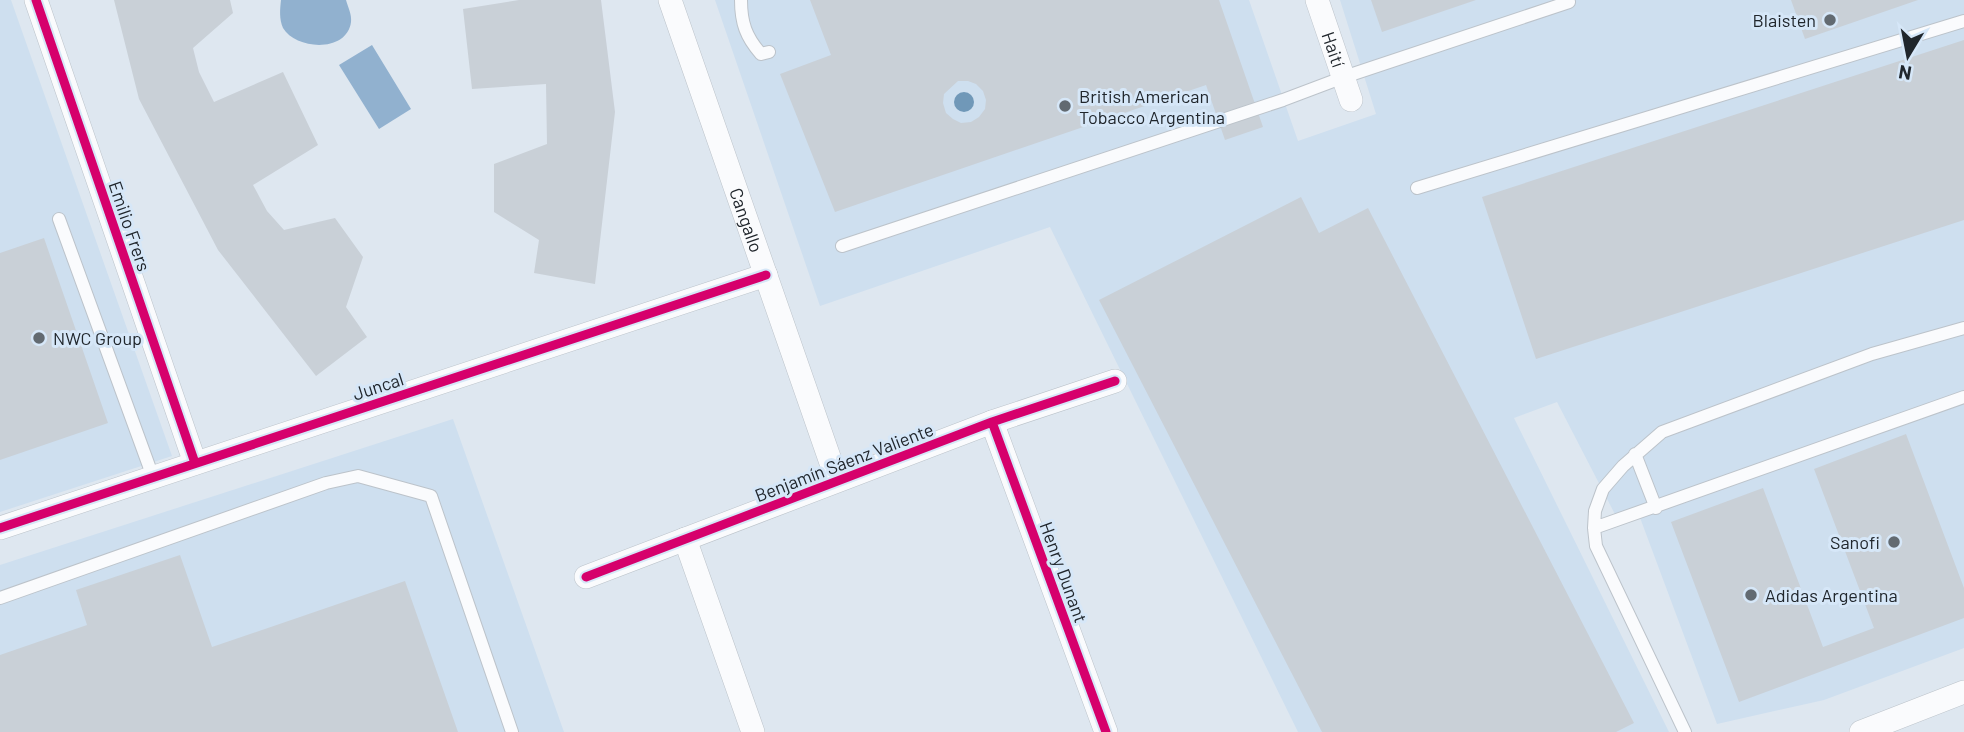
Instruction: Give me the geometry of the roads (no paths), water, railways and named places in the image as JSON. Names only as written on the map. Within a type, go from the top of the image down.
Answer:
[{"type":"street","name":"Emilio Frers","points":[[36,0],[195,463]]},
{"type":"street","name":"Cangallo","points":[[670,0],[837,480]]},
{"type":"street","name":"Haití","points":[[1317,0],[1351,100]]},
{"type":"street","name":"Juncal","points":[[0,528],[766,275]]},
{"type":"street","name":"Benjamín Sáenz Valiente","points":[[586,578],[992,422],[1115,382]]},
{"type":"street","name":"Henry Dunant","points":[[992,422],[1106,732]]},
{"type":"street","points":[[685,539],[753,732]]},
{"type":"street","points":[[1861,732],[1964,692]]},
{"type":"lane","points":[[741,0],[741,22],[750,42],[761,54],[769,52]]},
{"type":"lane","points":[[842,246],[1569,2]]},
{"type":"lane","points":[[1417,188],[1964,21]]},
{"type":"lane","points":[[59,219],[153,477]]},
{"type":"lane","points":[[1685,732],[1596,546],[1595,511],[1603,489],[1635,454],[1662,432],[1872,354],[1964,328]]},
{"type":"lane","points":[[1594,528],[1657,508],[1964,397]]},
{"type":"lane","points":[[1635,454],[1657,508]]},
{"type":"lane","points":[[0,598],[326,483],[358,476],[431,496],[512,732]]},
{"type":"water","points":[[281,0],[346,0],[351,22],[341,39],[331,43],[320,45],[299,41],[283,28],[280,18]]},
{"type":"water","points":[[372,45],[411,109],[379,129],[339,65]]},
{"type":"place","name":"Blaisten","points":[[1830,20]]},
{"type":"place","name":"British American Tobacco Argentina","points":[[1065,106]]},
{"type":"place","name":"NWC Group","points":[[39,338]]},
{"type":"place","name":"Sanofi","points":[[1894,542]]},
{"type":"place","name":"Adidas Argentina","points":[[1751,595]]}]
